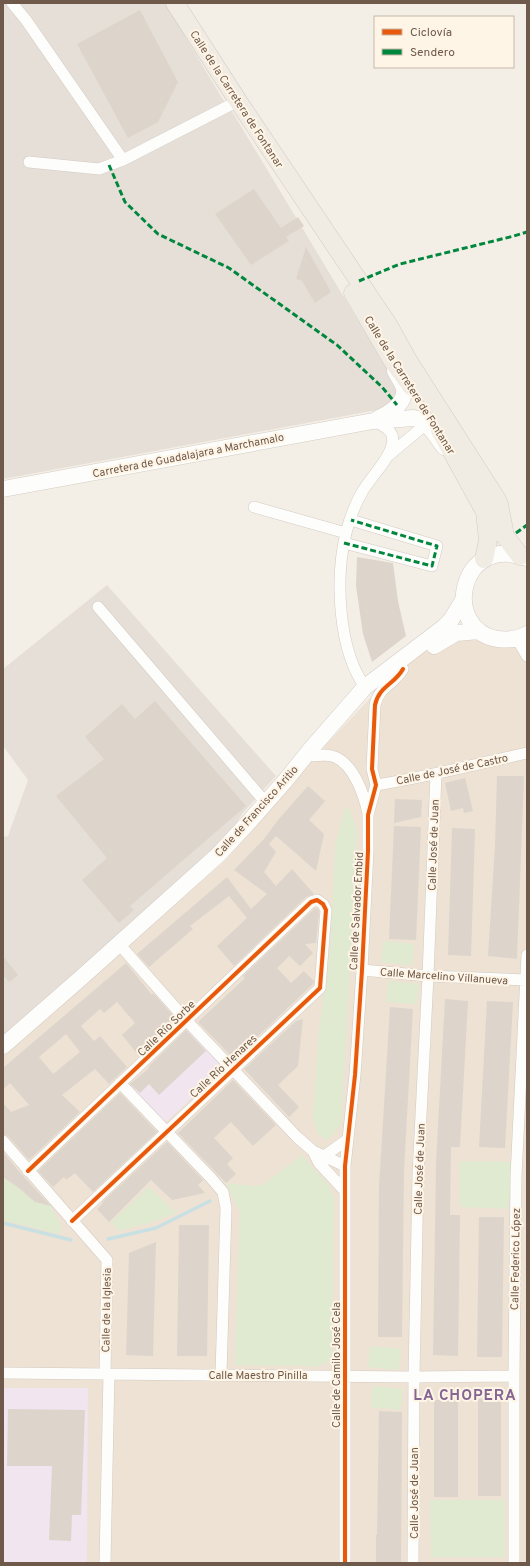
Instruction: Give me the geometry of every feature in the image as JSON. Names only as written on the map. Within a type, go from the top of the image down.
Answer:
[{"type":"main road","name":"Calle de la Carretera de Fontanar","points":[[175,3],[238,101],[389,326],[409,362],[496,498],[499,504],[505,536],[523,557]]},
{"type":"main road","name":"Calle de la Carretera de Fontanar","points":[[300,194],[319,236],[392,360],[419,397],[438,427],[485,512],[488,540],[484,559]]},
{"type":"main road","points":[[373,421],[392,411],[404,393],[392,360]]},
{"type":"main road","points":[[373,421],[414,418],[422,421],[457,462]]},
{"type":"main road","name":"Carretera de Guadalajara a Marchamalo","points":[[3,489],[373,421]]},
{"type":"main road","points":[[520,637],[507,640],[492,638],[480,631],[470,620],[463,600],[468,577],[477,565],[484,559],[502,554],[516,554],[523,557]]},
{"type":"main road","name":"Calle de Francisco Aritio","points":[[3,1046],[218,854],[286,781],[310,750],[365,687],[444,627],[451,620],[463,600]]},
{"type":"main road","points":[[286,781],[313,756],[369,694],[447,637],[466,631],[480,631]]},
{"type":"street","points":[[12,3],[26,20],[123,160]]},
{"type":"street","points":[[29,162],[99,169],[123,160],[238,101]]},
{"type":"street","points":[[365,687],[355,669],[344,633],[340,590],[341,567],[345,538],[351,520],[362,493],[386,457],[392,444],[391,433],[388,428],[373,421]]},
{"type":"street","points":[[386,457],[426,424]]},
{"type":"street","points":[[254,507],[432,566],[437,546],[351,520]]},
{"type":"street","points":[[98,607],[266,803]]},
{"type":"street","points":[[520,637],[520,644],[527,656]]},
{"type":"street","name":"Calle de Salvador Embid","points":[[345,1166],[355,1075],[362,970],[368,851],[368,815],[376,785],[372,769],[376,698],[381,690],[398,675],[403,668]]},
{"type":"street","name":"Calle de José de Castro","points":[[376,785],[436,774],[527,753]]},
{"type":"street","points":[[313,756],[332,756],[341,760],[357,781],[363,794],[368,815]]},
{"type":"street","name":"Calle José de Juan","points":[[413,1563],[414,1377],[418,1176],[436,774]]},
{"type":"street","name":"Calle Río Sorbe","points":[[28,1171],[311,902],[317,900]]},
{"type":"street","name":"Calle Río Henares","points":[[72,1221],[320,988],[326,910],[323,904],[317,900]]},
{"type":"street","points":[[119,944],[186,1020],[313,1151],[319,1163],[345,1191]]},
{"type":"street","name":"Calle Federico López","points":[[514,1563],[516,1176],[527,955]]},
{"type":"street","name":"Calle Marcelino Villanueva","points":[[362,970],[428,976],[526,980]]},
{"type":"street","points":[[120,1083],[223,1192],[226,1208],[222,1374]]},
{"type":"street","points":[[323,1156],[348,1139]]},
{"type":"street","name":"Calle de la Iglesia","points":[[3,1141],[107,1260],[105,1563]]},
{"type":"street","points":[[313,1151],[345,1166]]},
{"type":"street","name":"Calle de Camilo José Cela","points":[[345,1166],[345,1563]]},
{"type":"street","name":"Calle Maestro Pinilla","points":[[3,1372],[414,1377],[514,1376]]},
{"type":"shaded area","points":[[3,3],[165,3],[389,372],[397,392],[389,404],[377,410],[3,479]]},
{"type":"shaded area","points":[[107,585],[276,776],[242,814],[218,855],[3,1046],[3,837],[8,836],[28,780],[3,746],[3,669]]},
{"type":"shaded area","points":[[449,633],[479,638],[513,648],[527,641],[527,1563],[3,1563],[3,1054],[226,860],[322,749],[376,692],[402,667]]},
{"type":"shaded area","points":[[189,1031],[224,1068],[165,1123],[130,1086]]},
{"type":"shaded area","points":[[3,1388],[88,1388],[87,1563],[3,1563]]},
{"type":"green space","points":[[346,806],[350,811],[357,829],[341,1125],[327,1140],[318,1134],[313,1117],[319,1030],[331,946],[335,845]]},
{"type":"green space","points":[[383,941],[414,944],[412,965],[381,962]]},
{"type":"green space","points":[[388,981],[419,984],[416,1004],[386,1002]]},
{"type":"green space","points":[[302,1155],[329,1186],[334,1199],[332,1356],[327,1363],[317,1366],[235,1365],[240,1212],[226,1183],[252,1186],[264,1184]]},
{"type":"green space","points":[[460,1161],[512,1162],[509,1209],[460,1207]]},
{"type":"green space","points":[[3,1178],[19,1188],[35,1202],[51,1206],[61,1225],[60,1234],[3,1220]]},
{"type":"green space","points":[[149,1187],[176,1213],[149,1223],[118,1231],[111,1222]]},
{"type":"green space","points":[[370,1346],[401,1349],[399,1370],[368,1367]]},
{"type":"green space","points":[[373,1386],[403,1389],[401,1410],[371,1407]]},
{"type":"green space","points":[[430,1500],[505,1500],[505,1557],[431,1557]]},
{"type":"building","points":[[140,10],[178,82],[158,122],[128,138],[77,44]]},
{"type":"building","points":[[254,189],[281,228],[298,217],[304,226],[286,237],[289,241],[251,265],[215,214]]},
{"type":"building","points":[[306,247],[331,292],[315,303],[302,281],[296,279]]},
{"type":"building","points":[[357,557],[393,563],[398,601],[406,636],[372,662],[363,634],[356,586]]},
{"type":"building","points":[[155,701],[246,806],[130,906],[134,910],[119,923],[82,880],[107,858],[56,796],[104,759],[85,737],[122,704],[135,719]]},
{"type":"building","points":[[497,776],[524,776],[517,959],[488,956],[495,845]]},
{"type":"building","points":[[465,778],[473,811],[464,813],[463,808],[451,811],[445,783]]},
{"type":"building","points":[[308,786],[325,801],[309,820],[324,834],[316,871],[276,836],[269,844],[276,852],[264,872],[276,886],[292,869],[314,894],[306,897],[234,966],[217,946],[247,918],[229,896],[190,926],[193,929],[149,967],[137,954],[227,877],[251,909],[267,894],[234,870],[264,839],[278,820]]},
{"type":"building","points":[[395,799],[422,800],[421,817],[394,823]]},
{"type":"building","points":[[394,826],[421,827],[416,940],[389,939]]},
{"type":"building","points":[[452,828],[475,829],[471,956],[448,955]]},
{"type":"building","points":[[315,908],[319,911],[316,943],[305,944],[313,953],[300,966],[289,956],[277,968],[291,983],[304,971],[314,981],[313,984],[234,1059],[198,1022],[245,978],[243,976]]},
{"type":"building","points":[[3,956],[18,975],[9,982],[3,975]]},
{"type":"building","points":[[126,963],[152,995],[153,993],[177,1020],[139,1056],[122,1035],[135,1023],[117,1002],[104,1013],[100,1009],[81,1026],[94,1041],[100,1036],[127,1067],[109,1084],[95,1069],[62,1095],[80,1112],[29,1160],[8,1136],[3,1134],[3,1103],[11,1112],[29,1105],[10,1083],[3,1089],[3,1068]],"holes":[[[66,1034],[80,1052],[53,1074],[39,1057]]]},
{"type":"building","points":[[445,999],[468,1001],[460,1147],[451,1147],[450,1215],[460,1215],[458,1356],[433,1355],[436,1163]]},
{"type":"building","points":[[487,1001],[513,1002],[505,1148],[479,1147]]},
{"type":"building","points":[[390,1007],[413,1009],[404,1170],[402,1337],[378,1337],[379,1186]]},
{"type":"building","points":[[303,1019],[298,1066],[278,1085],[299,1107],[289,1117],[244,1069],[296,1021]]},
{"type":"building","points":[[186,1030],[206,1051],[159,1095],[149,1084],[140,1093],[130,1084],[149,1068],[148,1067]]},
{"type":"building","points":[[233,1080],[276,1125],[253,1146],[231,1122],[214,1138],[233,1158],[227,1164],[236,1174],[226,1183],[178,1133]]},
{"type":"building","points":[[120,1093],[157,1132],[93,1192],[75,1173],[66,1180],[64,1177],[53,1187],[38,1171]]},
{"type":"building","points":[[167,1142],[203,1180],[198,1185],[205,1193],[172,1200],[151,1180],[109,1222],[97,1209],[103,1203],[102,1202]]},
{"type":"building","points":[[3,1152],[51,1206],[35,1202],[3,1177]]},
{"type":"building","points":[[479,1217],[504,1217],[502,1357],[477,1357]]},
{"type":"building","points":[[179,1225],[209,1225],[207,1356],[177,1356]]},
{"type":"building","points":[[156,1242],[153,1356],[126,1355],[129,1253]]},
{"type":"building","points":[[478,1399],[501,1399],[501,1496],[478,1496]]},
{"type":"building","points":[[434,1400],[458,1400],[458,1497],[434,1497]]},
{"type":"building","points":[[8,1409],[85,1410],[81,1515],[72,1515],[71,1541],[49,1540],[52,1466],[7,1466]]},
{"type":"building","points":[[379,1411],[402,1412],[401,1563],[376,1563]]},
{"type":"waterway","points":[[108,1239],[156,1228],[210,1201]]},
{"type":"waterway","points":[[3,1223],[71,1240]]},
{"type":"marked path","points":[[109,165],[125,202],[158,234],[229,268],[337,345],[382,387],[397,405]]},
{"type":"marked path","points":[[359,281],[400,264],[527,232]]},
{"type":"marked path","points":[[344,543],[432,566],[437,546],[351,520]]},
{"type":"marked path","points":[[516,533],[527,525]]},
{"type":"cycle path","points":[[345,1563],[345,1166],[355,1075],[362,970],[368,851],[368,815],[376,785],[372,769],[375,705],[380,693],[400,674],[403,669]]},
{"type":"cycle path","points":[[28,1171],[311,902],[317,900],[323,904],[326,910],[320,988],[72,1221]]},
{"type":"district","name":"LA CHOPERA","points":[[465,1395]]}]
